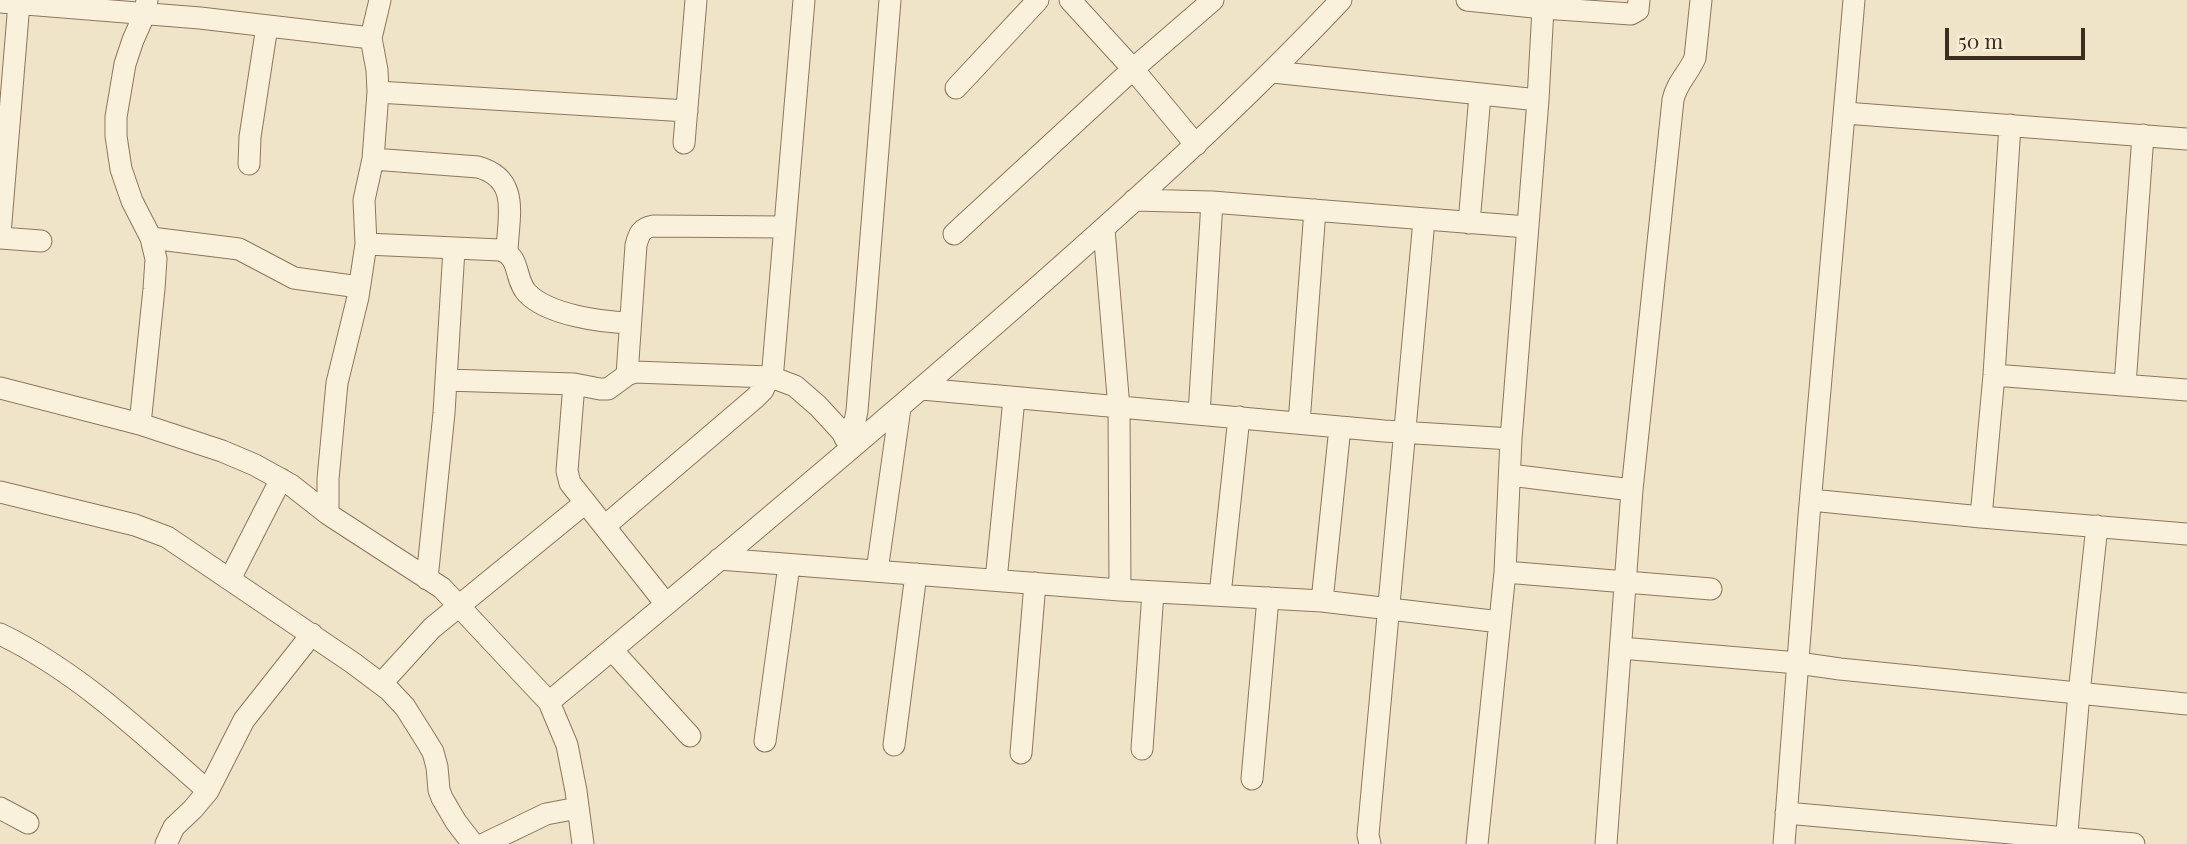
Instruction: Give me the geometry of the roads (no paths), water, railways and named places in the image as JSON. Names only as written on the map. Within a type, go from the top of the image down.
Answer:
[{"type":"street","points":[[328,514],[329,467],[337,383],[359,288],[366,244],[364,200],[373,159],[378,93],[371,38],[380,0]]},
{"type":"street","points":[[684,143],[695,0]]},
{"type":"street","points":[[605,526],[755,398],[769,377],[775,358],[804,0]]},
{"type":"street","points":[[848,443],[857,411],[890,0]]},
{"type":"street","points":[[956,88],[1038,0]]},
{"type":"street","points":[[1070,0],[1133,69],[1196,145]]},
{"type":"street","points":[[954,234],[1133,69],[1213,0]]},
{"type":"street","points":[[549,702],[719,559],[848,443],[900,408],[1104,229],[1272,72],[1341,0]]},
{"type":"street","points":[[1467,0],[1631,14],[1638,10],[1639,0]]},
{"type":"street","points":[[1606,844],[1632,490],[1673,100],[1675,90],[1695,58],[1701,0]]},
{"type":"street","points":[[1784,844],[1854,0]]},
{"type":"street","points":[[41,241],[0,236],[9,2],[146,7],[267,26],[371,38]]},
{"type":"street","points":[[1477,844],[1505,572],[1511,439],[1538,100],[1529,5]]},
{"type":"street","points":[[140,424],[156,259],[151,238],[132,201],[121,169],[116,117],[125,64],[146,7]]},
{"type":"street","points":[[248,164],[267,26]]},
{"type":"street","points":[[1272,72],[1538,100]]},
{"type":"street","points":[[378,93],[687,111]]},
{"type":"street","points":[[1469,223],[1480,95]]},
{"type":"street","points":[[1845,113],[2187,139]]},
{"type":"street","points":[[1981,517],[1994,375],[2010,125]]},
{"type":"street","points":[[2125,385],[2143,135]]},
{"type":"street","points":[[373,159],[491,170],[501,178],[508,190],[507,252]]},
{"type":"street","points":[[1134,200],[1212,202],[1527,227]]},
{"type":"street","points":[[1199,414],[1212,202]]},
{"type":"street","points":[[1300,424],[1315,210]]},
{"type":"street","points":[[1370,844],[1368,835],[1424,220]]},
{"type":"street","points":[[626,375],[639,233],[646,227],[785,227]]},
{"type":"street","points":[[1104,229],[1119,408],[1120,590]]},
{"type":"street","points":[[151,238],[239,249],[294,278],[359,288]]},
{"type":"street","points":[[366,244],[507,252],[513,258],[520,283],[535,299],[549,307],[593,320],[630,324]]},
{"type":"street","points":[[427,579],[446,380],[454,248]]},
{"type":"street","points":[[446,380],[575,384],[608,389],[626,375],[635,372],[769,377],[795,386],[803,392],[848,443]]},
{"type":"street","points":[[1994,375],[2187,390]]},
{"type":"street","points":[[575,384],[567,471],[570,483],[666,604]]},
{"type":"street","points":[[0,388],[140,424],[255,465],[281,479],[328,514],[442,588],[549,702],[567,745],[583,844]]},
{"type":"street","points":[[922,389],[1300,424],[1511,439]]},
{"type":"street","points":[[996,580],[1014,399]]},
{"type":"street","points":[[877,571],[900,408]]},
{"type":"street","points":[[1220,596],[1239,417]]},
{"type":"street","points":[[1322,601],[1340,427]]},
{"type":"street","points":[[1510,475],[1632,490]]},
{"type":"street","points":[[230,579],[281,479]]},
{"type":"street","points":[[0,492],[135,524],[167,537],[312,634],[381,684],[405,707],[433,752],[442,798],[473,844]]},
{"type":"street","points":[[1811,500],[2187,534]]},
{"type":"street","points":[[381,684],[419,640],[585,503]]},
{"type":"street","points":[[2066,841],[2097,526]]},
{"type":"street","points":[[719,559],[1120,590],[1322,601],[1500,622]]},
{"type":"street","points":[[765,741],[789,565]]},
{"type":"street","points":[[1505,572],[1711,589]]},
{"type":"street","points":[[894,746],[916,574]]},
{"type":"street","points":[[1021,753],[1035,583]]},
{"type":"street","points":[[1142,750],[1153,592]]},
{"type":"street","points":[[1252,779],[1268,598]]},
{"type":"street","points":[[0,634],[99,697],[208,791]]},
{"type":"street","points":[[166,844],[174,827],[208,791],[244,720],[312,634]]},
{"type":"street","points":[[1621,648],[1798,663],[2187,704]]},
{"type":"street","points":[[612,650],[690,736]]},
{"type":"street","points":[[0,808],[28,823]]},
{"type":"street","points":[[484,844],[539,816],[578,808]]},
{"type":"street","points":[[1786,813],[1936,835],[2134,844]]}]
